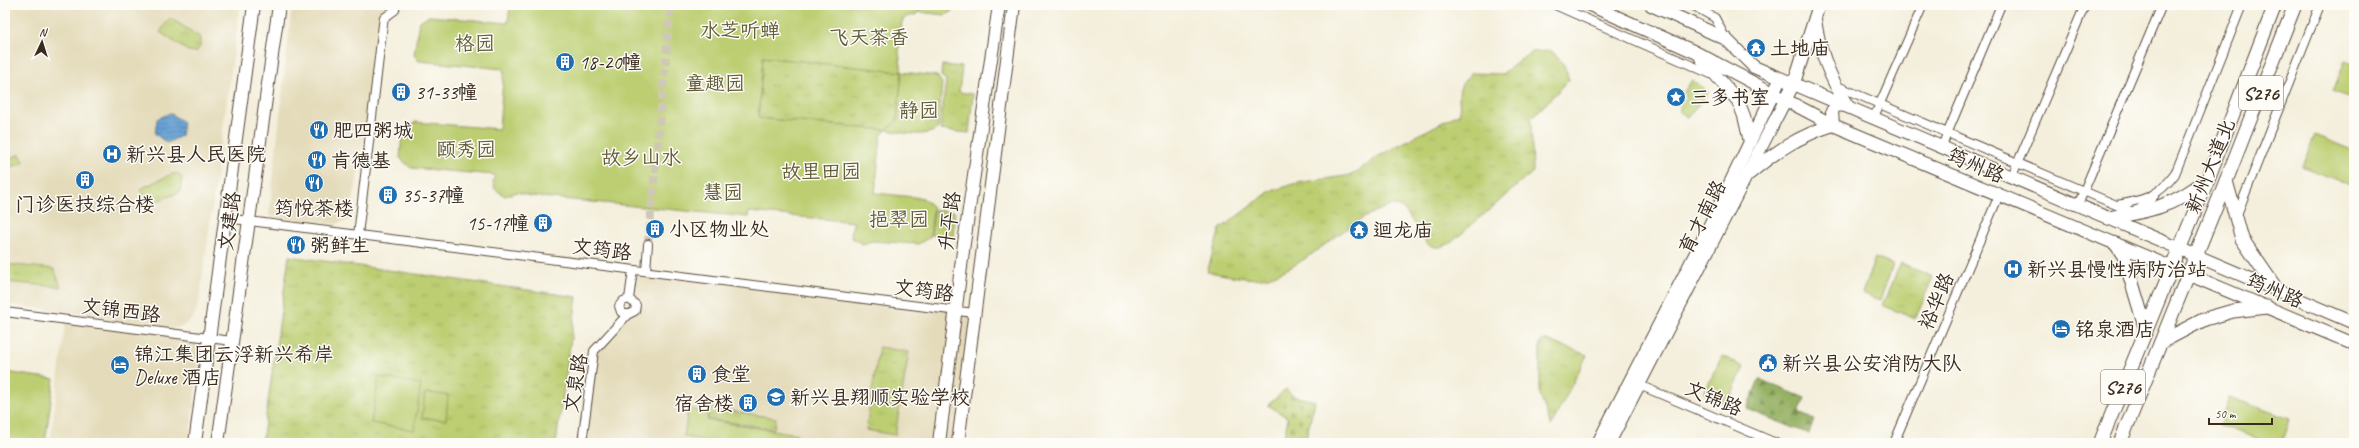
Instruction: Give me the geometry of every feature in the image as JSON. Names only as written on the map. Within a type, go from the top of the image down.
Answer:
[{"type":"main road","name":"文建路","points":[[195,443],[254,5]]},
{"type":"main road","name":"文建路","points":[[218,443],[279,5]]},
{"type":"main road","name":"升平路","points":[[939,443],[999,5]]},
{"type":"main road","name":"升平路","points":[[958,443],[1014,5]]},
{"type":"main road","name":"筠州路","points":[[1590,5],[1695,52],[1833,125],[2354,344]]},
{"type":"main road","name":"筠州路","points":[[1651,5],[1726,39],[1754,67],[1847,105],[2354,323]]},
{"type":"main road","name":"新州大道北","points":[[2172,268],[2275,5]]},
{"type":"main road","name":"新州大道北","points":[[2188,275],[2294,5]]},
{"type":"main road","points":[[1743,179],[1776,151],[1815,130],[1833,125],[1832,111],[1836,106],[1847,105],[1834,85],[1819,46],[1817,10]]},
{"type":"main road","name":"育才南路","points":[[1609,443],[1743,179],[1794,83],[1817,10]]},
{"type":"main road","points":[[1695,52],[1738,102],[1744,116],[1750,142]]},
{"type":"main road","name":"育才南路","points":[[1598,443],[1781,78]]},
{"type":"main road","points":[[2108,218],[2135,213],[2175,202],[2189,194],[2208,179]]},
{"type":"main road","points":[[2226,181],[2242,239],[2277,290]]},
{"type":"main road","points":[[2116,244],[2124,256],[2146,330]]},
{"type":"main road","name":"S276","points":[[2100,443],[2172,268]]},
{"type":"main road","name":"S276","points":[[2120,443],[2188,275]]},
{"type":"main road","points":[[2161,342],[2205,319],[2233,311],[2267,307]]},
{"type":"street","points":[[358,235],[383,24],[384,18],[395,10],[396,5]]},
{"type":"street","points":[[1555,5],[1718,77]]},
{"type":"street","points":[[1692,5],[1715,18],[1726,39]]},
{"type":"street","points":[[1874,117],[1923,5]]},
{"type":"street","points":[[1942,146],[2001,5]]},
{"type":"street","points":[[2012,176],[2085,5]]},
{"type":"street","points":[[2078,205],[2162,5]]},
{"type":"street","points":[[1834,85],[2135,213],[2166,187],[2175,174],[2242,5]]},
{"type":"street","points":[[2236,218],[2320,5]]},
{"type":"street","name":"裕华路","points":[[1894,443],[1999,195]]},
{"type":"street","points":[[2117,205],[2154,196]]},
{"type":"street","name":"文筠路","points":[[226,218],[974,313]]},
{"type":"street","points":[[646,271],[648,244]]},
{"type":"street","name":"文泉路","points":[[629,299],[632,270]]},
{"type":"street","name":"文泉路","points":[[582,443],[594,351],[627,316],[633,314],[636,308],[634,302],[629,299],[622,301],[619,306],[621,312],[627,316]]},
{"type":"street","name":"文锦西路","points":[[5,312],[232,341]]},
{"type":"street","name":"文锦路","points":[[1639,385],[1776,443]]},
{"type":"shaded area","name":"新兴县人民医院","points":[[5,5],[240,5],[199,303],[193,318],[182,327],[164,330],[84,314],[5,304]]},
{"type":"shaded area","points":[[292,5],[396,5],[384,18],[350,219],[334,225],[269,216]]},
{"type":"shaded area","name":"新兴县翔顺实验学校","points":[[633,270],[974,313],[958,443],[582,443],[594,351],[627,315]]},
{"type":"shaded area","points":[[66,320],[202,337],[189,443],[50,443]]},
{"type":"green space","points":[[510,5],[920,5],[918,14],[906,17],[902,21],[899,53],[902,72],[763,57],[758,118],[886,130],[881,136],[875,193],[923,198],[933,207],[930,237],[918,244],[872,241],[862,244],[852,238],[851,230],[854,222],[749,212],[748,217],[530,196],[517,192],[505,196],[495,189],[493,181],[495,175],[411,168],[400,158],[402,135],[415,122],[499,129],[504,69],[419,61],[414,55],[419,21],[429,16],[508,23]]},
{"type":"green space","points":[[920,5],[953,5],[952,12],[945,15],[919,12]]},
{"type":"green space","points":[[170,18],[200,37],[200,47],[196,52],[188,51],[160,32]]},
{"type":"green space","points":[[1552,51],[1564,65],[1569,80],[1531,119],[1533,172],[1452,242],[1440,247],[1428,245],[1404,209],[1393,205],[1376,211],[1301,261],[1268,277],[1254,279],[1207,272],[1220,229],[1269,192],[1297,183],[1352,175],[1382,154],[1460,113],[1459,100],[1461,87],[1463,82],[1472,73],[1502,74],[1531,52]]},
{"type":"green space","points":[[763,57],[902,72],[897,121],[886,130],[758,118]]},
{"type":"green space","points":[[2345,61],[2354,65],[2354,100],[2333,91]]},
{"type":"green space","points":[[942,65],[962,67],[959,92],[973,94],[969,133],[940,130],[946,80],[941,76]]},
{"type":"green space","name":"静园","points":[[902,72],[937,76],[942,83],[938,128],[927,133],[920,134],[886,130],[897,121]]},
{"type":"green space","points":[[1692,80],[1708,92],[1688,118],[1678,110],[1687,97],[1683,93]]},
{"type":"green space","points":[[2315,135],[2354,151],[2354,187],[2302,166]]},
{"type":"green space","points":[[20,154],[24,162],[5,170],[5,160]]},
{"type":"green space","points":[[172,174],[179,174],[182,177],[180,192],[147,205],[140,189]]},
{"type":"green space","points":[[934,210],[955,212],[953,237],[931,235]]},
{"type":"green space","points":[[289,256],[577,297],[556,443],[262,443]]},
{"type":"green space","points":[[1875,258],[1893,265],[1880,300],[1862,293]]},
{"type":"green space","points":[[1901,263],[1933,277],[1915,319],[1882,305]]},
{"type":"green space","points":[[5,264],[54,269],[61,287],[5,282]]},
{"type":"green space","points":[[1546,340],[1587,355],[1551,426],[1540,395],[1540,342]]},
{"type":"green space","points":[[879,347],[909,352],[895,435],[866,430]]},
{"type":"green space","points":[[1722,356],[1744,367],[1727,404],[1704,393]]},
{"type":"green space","points":[[5,372],[54,379],[45,443],[5,443]]},
{"type":"green space","points":[[379,377],[421,384],[414,430],[371,423]]},
{"type":"green space","points":[[1759,379],[1805,398],[1799,413],[1814,420],[1809,434],[1747,409]]},
{"type":"green space","points":[[1286,389],[1293,396],[1315,401],[1305,443],[1284,438],[1288,418],[1268,405]]},
{"type":"green space","points":[[425,393],[448,395],[446,420],[422,418]]},
{"type":"green space","points":[[2229,397],[2290,419],[2282,443],[2270,443],[2219,425]]},
{"type":"green space","points":[[710,408],[776,418],[774,429],[708,419]]},
{"type":"green space","points":[[688,409],[708,412],[707,420],[797,434],[796,443],[722,443],[684,437]]},
{"type":"water","points":[[170,113],[183,122],[181,136],[167,143],[155,134],[157,119]]},
{"type":"tunnel","points":[[648,244],[671,5]]},
{"type":"place","name":"土地庙","points":[[1756,48]]},
{"type":"place","name":"18-20幢","points":[[565,62]]},
{"type":"place","name":"31-33幢","points":[[401,92]]},
{"type":"place","name":"三多书室","points":[[1676,97]]},
{"type":"place","name":"肥四粥城","points":[[319,130]]},
{"type":"place","name":"新兴县人民医院","points":[[112,154]]},
{"type":"place","name":"肯德基","points":[[317,160]]},
{"type":"place","name":"门诊医技综合楼","points":[[85,180]]},
{"type":"place","name":"筠悦茶楼","points":[[314,183]]},
{"type":"place","name":"35-37幢","points":[[388,195]]},
{"type":"place","name":"15-17幢","points":[[543,223]]},
{"type":"place","name":"小区物业处","points":[[655,229]]},
{"type":"place","name":"迴龙庙","points":[[1359,230]]},
{"type":"place","name":"粥鲜生","points":[[296,245]]},
{"type":"place","name":"新兴县慢性病防治站","points":[[2013,269]]},
{"type":"place","name":"铭泉酒店","points":[[2061,329]]},
{"type":"place","name":"新兴县公安消防大队","points":[[1768,363]]},
{"type":"place","name":"锦江集团云浮新兴希岸 Deluxe 酒店","points":[[120,365]]},
{"type":"place","name":"食堂","points":[[697,374]]},
{"type":"place","name":"新兴县翔顺实验学校","points":[[776,397]]},
{"type":"place","name":"宿舍楼","points":[[748,403]]},
{"type":"park label","name":"水芝听蝉","points":[[740,30]]},
{"type":"park label","name":"飞天茶香","points":[[869,37]]},
{"type":"park label","name":"格园","points":[[475,43]]},
{"type":"park label","name":"童趣园","points":[[715,83]]},
{"type":"park label","name":"颐秀园","points":[[466,149]]},
{"type":"park label","name":"故乡山水","points":[[641,157]]},
{"type":"park label","name":"故里田园","points":[[821,171]]},
{"type":"park label","name":"慧园","points":[[723,192]]},
{"type":"park label","name":"挹翠园","points":[[899,219]]}]
